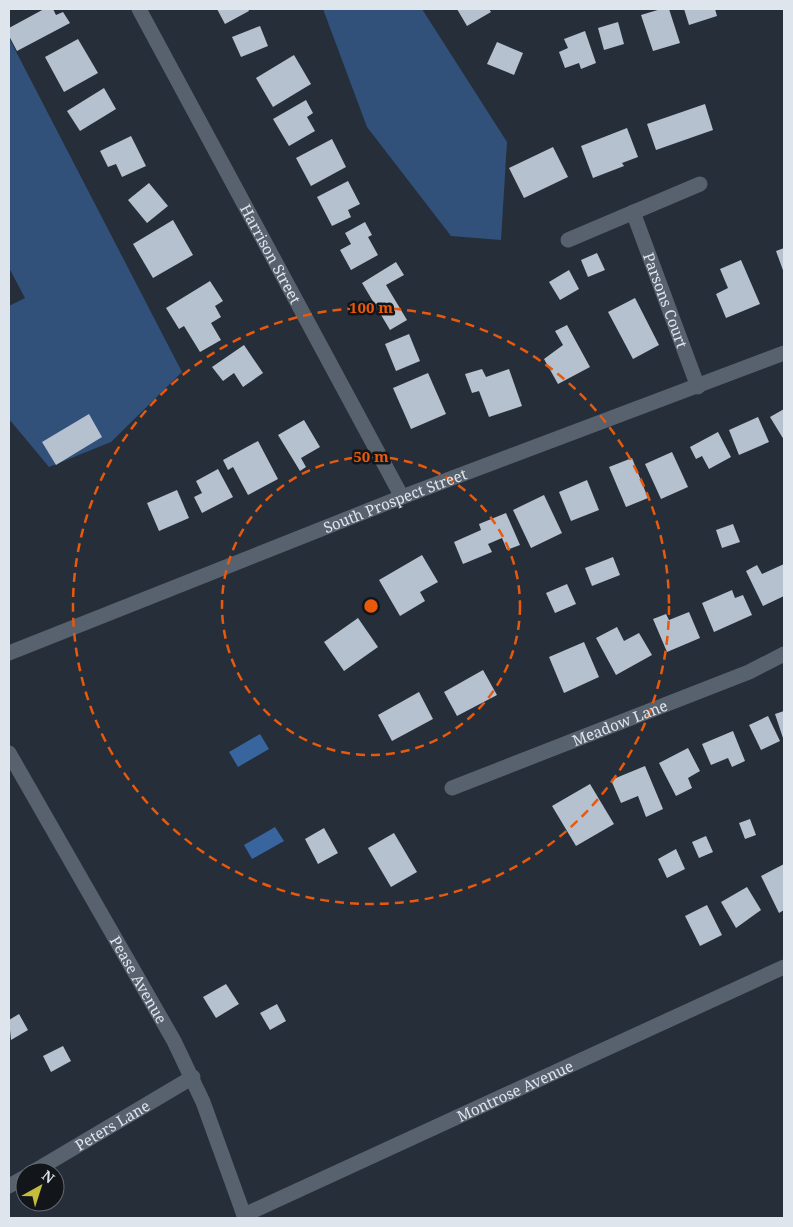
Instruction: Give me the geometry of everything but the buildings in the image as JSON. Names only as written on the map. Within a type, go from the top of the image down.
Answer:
[{"type":"street","name":"Harrison Street","points":[[139,9],[402,497]]},
{"type":"street","points":[[568,240],[700,184]]},
{"type":"street","name":"Parsons Court","points":[[633,212],[698,387]]},
{"type":"street","name":"South Prospect Street","points":[[9,654],[402,497],[784,353]]},
{"type":"street","name":"Meadow Lane","points":[[452,788],[749,672],[784,654]]},
{"type":"street","name":"Pease Avenue","points":[[9,753],[174,1041],[192,1078],[244,1217]]},
{"type":"street","name":"Montrose Avenue","points":[[244,1217],[784,968]]},
{"type":"street","name":"Peters Lane","points":[[50,1162],[192,1078]]},
{"type":"shaded area","points":[[323,9],[422,9],[507,142],[501,240],[451,236],[367,127]]},
{"type":"shaded area","points":[[9,38],[182,372],[111,442],[49,467],[9,419],[9,306],[25,298],[9,268]]},
{"type":"shaded area","points":[[260,734],[269,749],[238,767],[229,752]]},
{"type":"shaded area","points":[[275,827],[284,841],[252,859],[244,845]]}]
